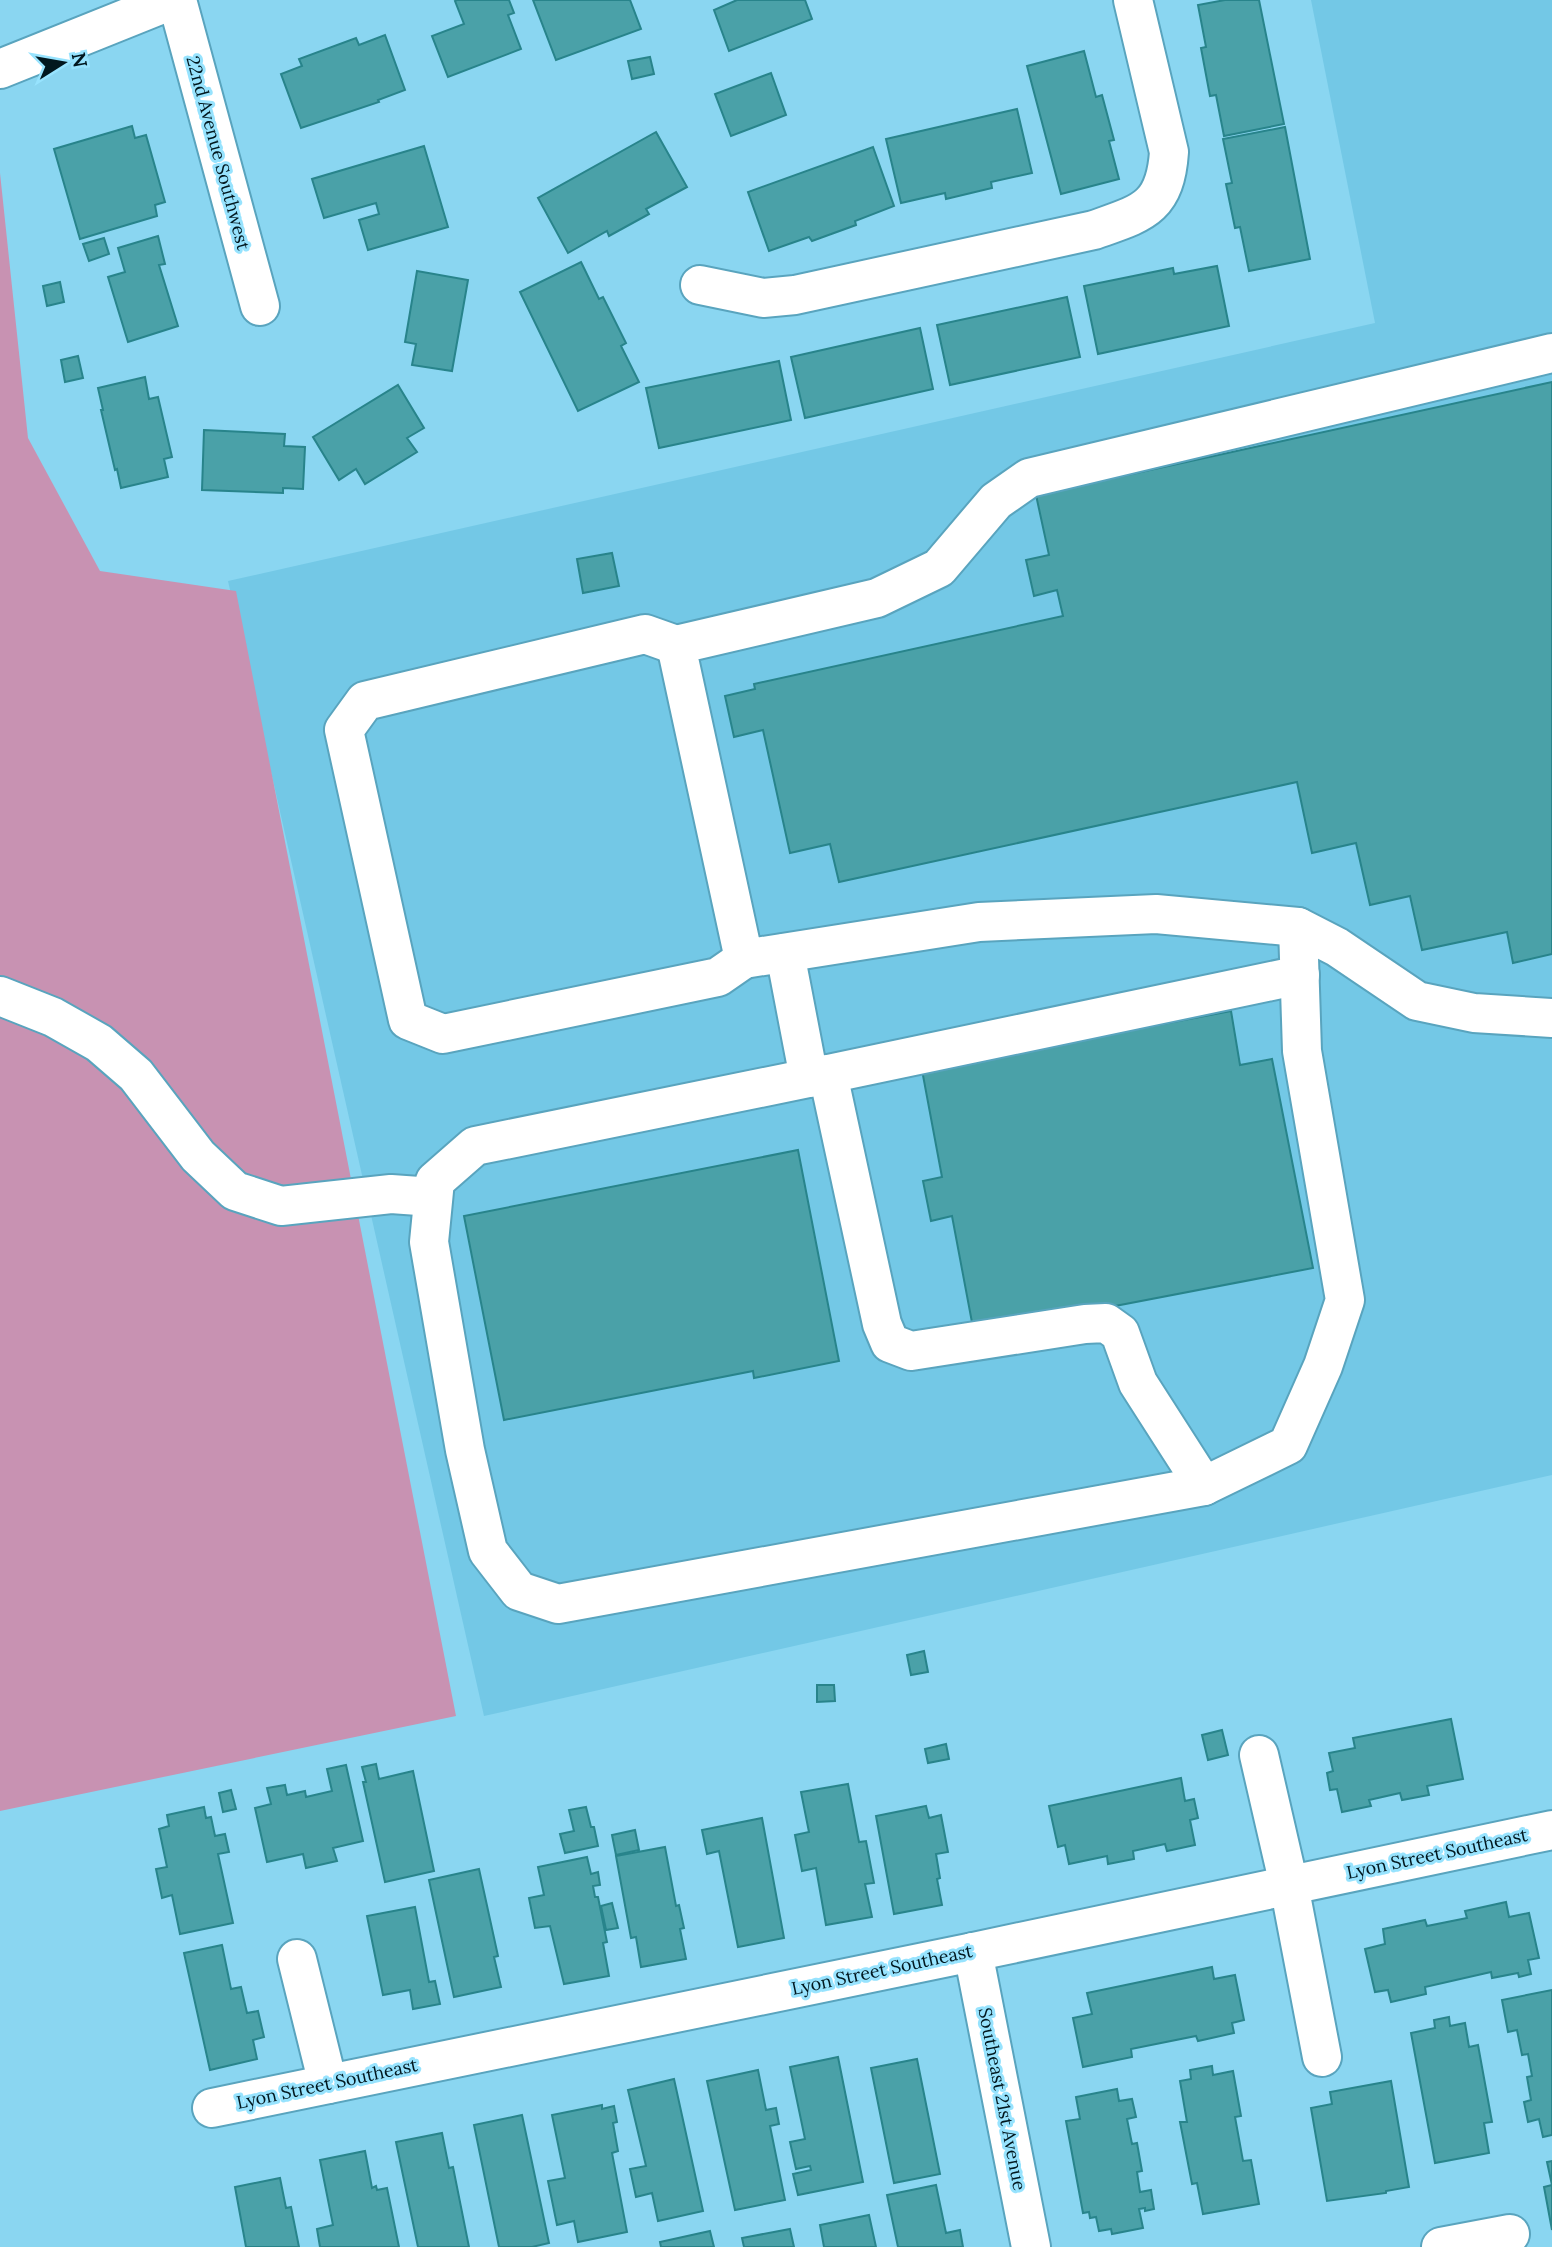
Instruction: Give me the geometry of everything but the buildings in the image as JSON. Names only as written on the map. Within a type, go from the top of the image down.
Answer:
[{"type":"street","points":[[0,69],[102,12],[174,0]]},
{"type":"street","name":"22nd Avenue Southwest","points":[[174,0],[260,306]]},
{"type":"street","points":[[700,285],[763,298],[795,295],[1094,230],[1138,214],[1156,200],[1167,176],[1169,152],[1133,0]]},
{"type":"street","points":[[1552,353],[1029,478],[996,500],[939,568],[877,598],[676,645],[645,634],[365,701],[344,730],[408,1020],[443,1034],[718,977],[744,960],[785,953],[992,921],[1156,914],[1298,928],[1337,947],[1417,1001],[1474,1013],[1552,1018]]},
{"type":"street","points":[[676,645],[744,960]]},
{"type":"street","points":[[1298,928],[1300,975],[1302,1051],[1345,1300],[1324,1366],[1288,1445],[1204,1486],[558,1604],[519,1591],[488,1551],[465,1450],[429,1242],[435,1181],[475,1146],[1300,975]]},
{"type":"street","points":[[785,953],[882,1324],[890,1343],[911,1351],[1106,1323],[1120,1333],[1138,1384],[1204,1486]]},
{"type":"street","points":[[0,996],[53,1017],[99,1043],[136,1075],[198,1156],[234,1191],[281,1206],[391,1194],[433,1197]]},
{"type":"street","points":[[1259,1755],[1289,1885],[1322,2057]]},
{"type":"street","name":"Lyon Street Southeast","points":[[212,2108],[1552,1830]]},
{"type":"street","name":"Southeast 21st Avenue","points":[[973,1952],[1031,2247]]},
{"type":"street","points":[[298,1959],[328,2084]]},
{"type":"street","points":[[1441,2247],[1510,2234]]},
{"type":"shaded area","points":[[1311,0],[1552,0],[1552,1475],[484,1716],[228,581],[1375,323]]},
{"type":"shaded area","points":[[0,173],[28,438],[100,571],[236,591],[456,1716],[0,1811]]}]
